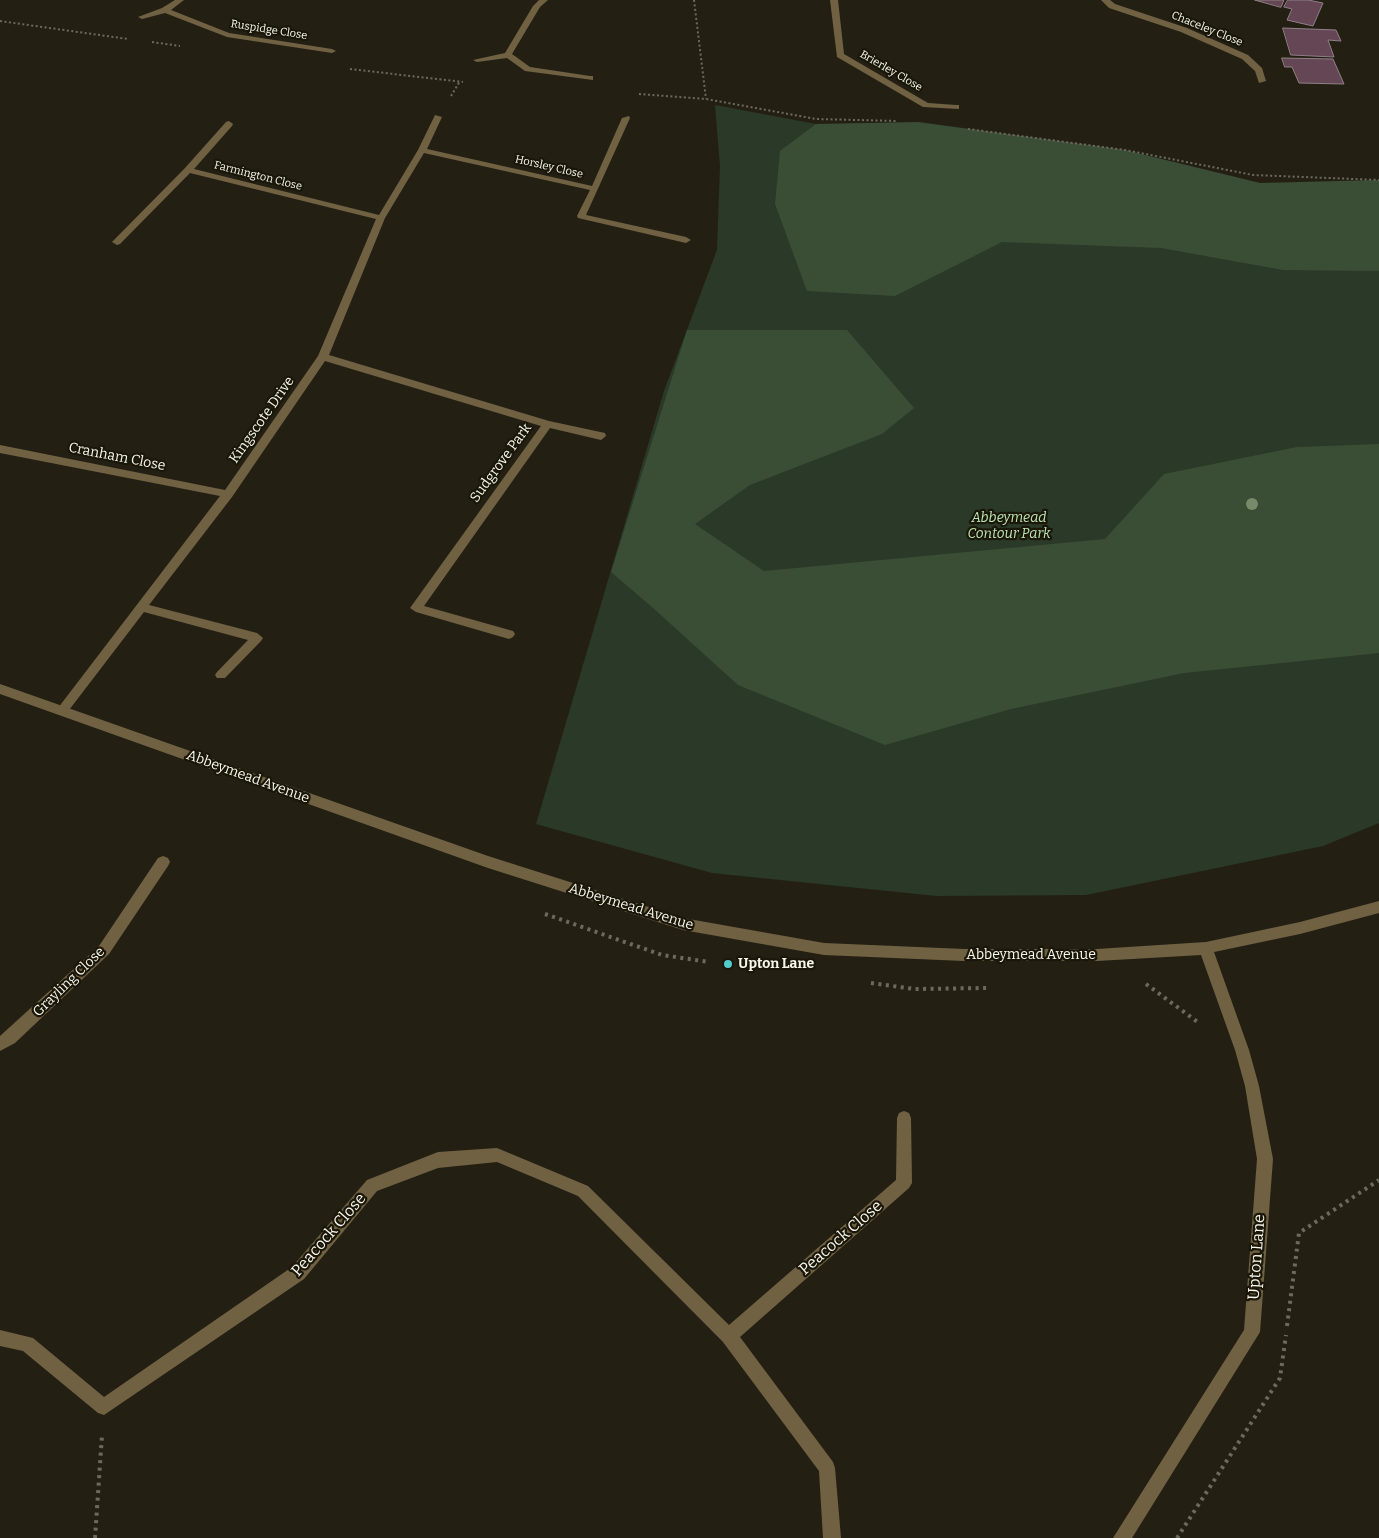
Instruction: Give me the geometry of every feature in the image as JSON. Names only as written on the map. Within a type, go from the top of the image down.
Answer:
[{"type":"street","points":[[142,17],[165,10],[180,0]]},
{"type":"street","points":[[508,54],[537,6],[544,0]]},
{"type":"street","name":"Brierley Close","points":[[834,0],[836,57],[926,104],[956,107]]},
{"type":"street","name":"Chaceley Close","points":[[1105,0],[1112,6],[1184,30],[1245,57],[1259,70],[1262,81]]},
{"type":"street","name":"Ruspidge Close","points":[[165,10],[227,36],[332,51]]},
{"type":"street","points":[[477,60],[508,54],[528,69],[590,78]]},
{"type":"street","name":"Kingscote Drive","points":[[62,711],[228,494],[323,357],[381,218],[422,150],[438,117]]},
{"type":"street","points":[[595,188],[626,118]]},
{"type":"street","name":"Farmington Close","points":[[229,124],[188,170],[381,218]]},
{"type":"street","name":"Horsley Close","points":[[422,150],[595,188],[581,216],[686,240]]},
{"type":"street","points":[[117,242],[188,170]]},
{"type":"street","name":"Sudgrove Park","points":[[323,357],[548,424],[416,608],[509,634]]},
{"type":"street","points":[[548,424],[601,436]]},
{"type":"street","name":"Cranham Close","points":[[0,449],[228,494]]},
{"type":"street","points":[[140,607],[257,638],[221,675]]},
{"type":"street","name":"Abbeymead Avenue","points":[[0,689],[488,862],[683,924],[824,949],[964,955],[1097,955],[1206,948],[1300,928],[1379,906]]},
{"type":"street","name":"Grayling Close","points":[[0,1044],[10,1038],[104,950],[163,862]]},
{"type":"street","name":"Upton Lane","points":[[1122,1538],[1252,1332],[1265,1159],[1252,1086],[1242,1050],[1206,948]]},
{"type":"street","name":"Peacock Close","points":[[729,1336],[904,1183],[904,1118]]},
{"type":"street","name":"Peacock Close","points":[[104,1407],[298,1273],[372,1185],[438,1160],[496,1155],[583,1191],[729,1336],[828,1468],[832,1538]]},
{"type":"street","points":[[0,1338],[27,1344],[104,1407]]},
{"type":"path","points":[[694,0],[706,99]]},
{"type":"path","points":[[0,21],[132,40]]},
{"type":"path","points":[[151,42],[180,46]]},
{"type":"path","points":[[345,69],[470,82]]},
{"type":"path","points":[[637,94],[706,99],[816,119],[899,122]]},
{"type":"path","points":[[966,129],[1125,150],[1253,175],[1379,180]]},
{"type":"path","points":[[1147,984],[1212,1033],[1242,1050]]},
{"type":"path","points":[[1177,1538],[1280,1378],[1299,1233],[1379,1180]]},
{"type":"path","points":[[95,1538],[104,1407]]},
{"type":"green space","name":"Abbeymead Contour Park","points":[[715,105],[816,124],[919,127],[1260,183],[1379,187],[1379,823],[1323,846],[1086,895],[937,896],[712,873],[536,824],[664,391],[717,250],[720,166]]},
{"type":"green space","points":[[918,122],[1125,150],[1260,183],[1379,180],[1379,271],[1283,270],[1161,248],[1002,242],[895,296],[807,291],[775,204],[780,151],[816,124]]},
{"type":"green space","points":[[687,330],[847,330],[914,408],[882,434],[750,485],[695,524],[764,571],[1105,539],[1164,474],[1297,447],[1379,444],[1379,653],[1184,673],[1011,709],[885,745],[738,685],[611,572]]},
{"type":"building","points":[[1255,0],[1284,0],[1281,7]]},
{"type":"building","points":[[1288,0],[1308,0],[1323,3],[1313,26],[1287,20],[1292,9],[1284,7]]},
{"type":"building","points":[[1283,28],[1336,30],[1341,41],[1328,40],[1334,57],[1291,55]]},
{"type":"building","points":[[1282,58],[1333,59],[1344,84],[1299,83],[1292,67],[1285,67]]},
{"type":"place","name":"Upton Lane","points":[[728,964]]}]
